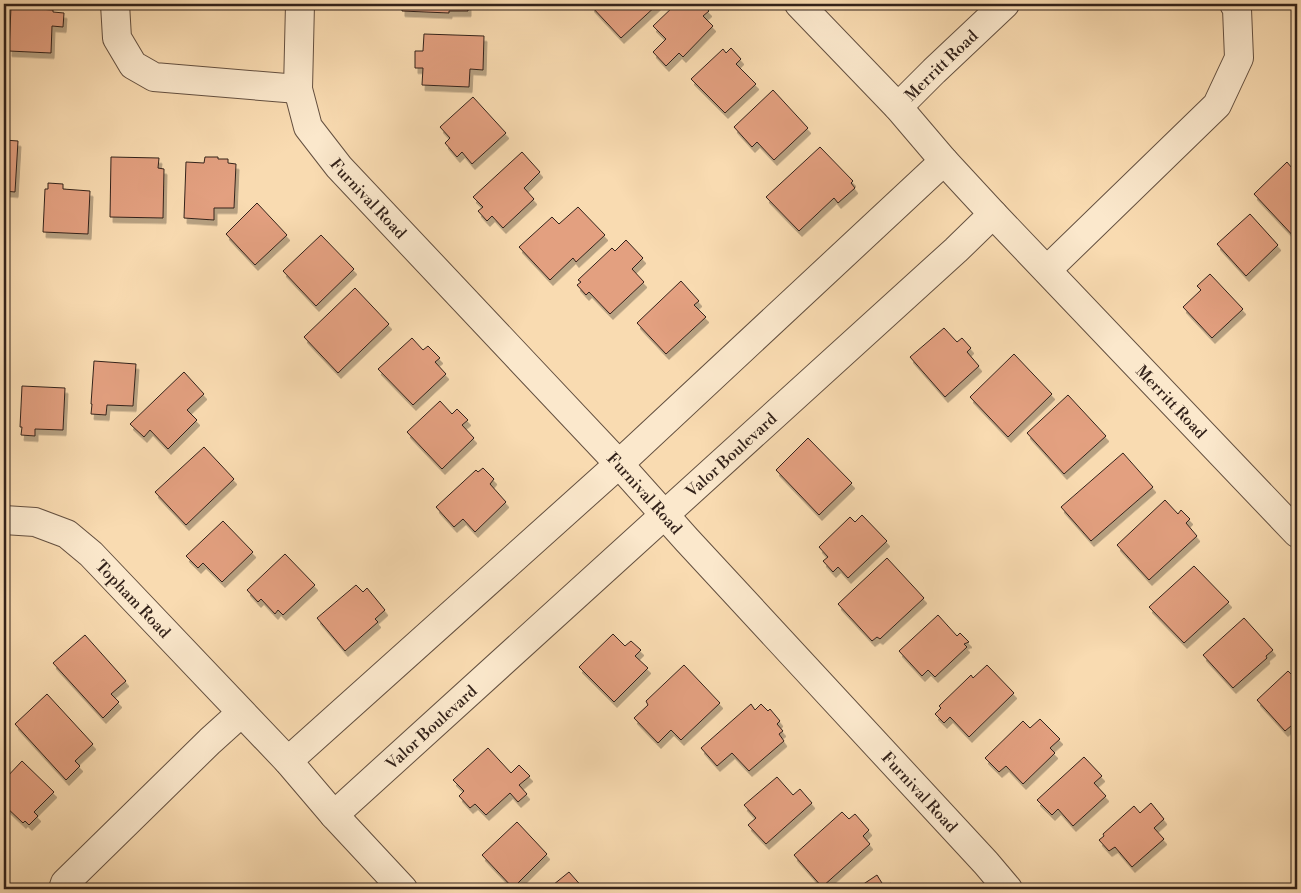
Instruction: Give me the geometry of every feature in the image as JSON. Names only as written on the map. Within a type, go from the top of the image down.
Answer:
[{"type":"street","points":[[115,4],[117,38],[133,64],[154,77],[298,89]]},
{"type":"street","name":"Furnival Road","points":[[300,4],[298,89],[308,127],[339,167],[619,464],[1008,889]]},
{"type":"street","name":"Merritt Road","points":[[799,4],[898,106],[944,162],[1297,533]]},
{"type":"street","name":"Merritt Road","points":[[898,106],[1004,4]]},
{"type":"street","points":[[1047,270],[1217,105],[1239,58],[1237,10],[1234,4]]},
{"type":"street","points":[[288,761],[619,464],[944,162]]},
{"type":"street","name":"Valor Boulevard","points":[[334,815],[993,214]]},
{"type":"street","name":"Topham Road","points":[[4,520],[35,522],[68,534],[91,554],[288,761],[392,885]]},
{"type":"street","points":[[63,889],[65,883],[241,712]]},
{"type":"building","points":[[402,4],[468,4],[468,11],[449,11],[449,13],[402,11]]},
{"type":"building","points":[[593,4],[658,4],[621,38],[591,6]]},
{"type":"building","points":[[676,4],[690,4],[693,6],[695,4],[702,4],[709,11],[703,16],[713,26],[683,57],[679,53],[666,66],[653,52],[666,39],[653,26]]},
{"type":"building","points":[[11,7],[53,10],[53,12],[64,13],[63,27],[52,26],[51,53],[9,51]]},
{"type":"building","points":[[424,34],[484,36],[483,70],[470,69],[469,87],[422,85],[423,68],[415,68],[415,51],[423,51]]},
{"type":"building","points":[[731,48],[741,59],[736,64],[756,84],[725,113],[691,79],[723,49],[726,53]]},
{"type":"building","points":[[773,90],[808,128],[774,160],[757,142],[752,147],[734,127]]},
{"type":"building","points":[[473,97],[506,133],[472,164],[462,152],[457,157],[445,143],[450,138],[440,127]]},
{"type":"building","points":[[4,140],[18,141],[15,192],[4,191]]},
{"type":"building","points":[[820,147],[853,181],[851,183],[855,188],[838,203],[834,198],[799,231],[766,197]]},
{"type":"building","points":[[522,152],[540,172],[524,188],[534,199],[503,228],[492,216],[487,221],[478,211],[483,207],[473,197]]},
{"type":"building","points":[[111,157],[159,158],[158,168],[164,169],[163,218],[110,217]]},
{"type":"building","points":[[205,157],[228,159],[228,163],[236,164],[234,208],[214,208],[214,220],[184,218],[186,162],[204,163]]},
{"type":"building","points":[[1287,162],[1297,174],[1297,240],[1254,194]]},
{"type":"building","points":[[48,183],[63,184],[63,189],[90,191],[88,234],[43,232],[45,189],[48,189]]},
{"type":"building","points":[[257,203],[287,235],[255,265],[226,234]]},
{"type":"building","points":[[578,207],[605,235],[576,262],[573,258],[550,280],[519,247],[552,217],[559,224]]},
{"type":"building","points":[[1250,214],[1278,245],[1246,276],[1217,244]]},
{"type":"building","points":[[321,235],[354,269],[316,306],[283,271]]},
{"type":"building","points":[[626,240],[643,258],[632,269],[644,282],[610,314],[589,292],[586,295],[577,285],[581,282],[578,280],[612,248],[615,251]]},
{"type":"building","points":[[1210,274],[1243,309],[1212,338],[1183,307],[1201,290],[1197,286]]},
{"type":"building","points":[[681,281],[699,301],[694,305],[706,317],[666,354],[637,323]]},
{"type":"building","points":[[355,288],[389,324],[338,373],[304,337]]},
{"type":"building","points":[[944,328],[957,342],[962,338],[971,348],[967,352],[979,366],[945,397],[910,357]]},
{"type":"building","points":[[412,338],[423,350],[428,346],[440,358],[435,362],[446,374],[413,405],[378,369]]},
{"type":"building","points":[[1014,354],[1052,394],[1008,437],[970,397]]},
{"type":"building","points":[[94,361],[136,364],[133,406],[107,405],[106,415],[91,414]]},
{"type":"building","points":[[184,372],[204,394],[187,410],[197,420],[168,449],[150,430],[144,437],[130,424]]},
{"type":"building","points":[[22,386],[65,388],[63,430],[35,429],[35,436],[21,435]]},
{"type":"building","points":[[1068,395],[1106,436],[1064,474],[1027,433]]},
{"type":"building","points":[[440,401],[452,414],[457,409],[468,420],[462,425],[474,438],[442,469],[407,432]]},
{"type":"building","points":[[1297,422],[1297,433],[1292,428]]},
{"type":"building","points":[[808,438],[852,483],[819,515],[776,470]]},
{"type":"building","points":[[204,447],[234,479],[186,525],[155,492]]},
{"type":"building","points":[[1123,453],[1153,487],[1091,541],[1061,507]]},
{"type":"building","points":[[483,468],[494,479],[490,484],[506,502],[475,532],[463,519],[454,527],[436,507],[476,470],[478,472]]},
{"type":"building","points":[[1165,500],[1178,514],[1181,510],[1190,519],[1186,523],[1197,536],[1149,580],[1117,545]]},
{"type":"building","points":[[862,515],[887,541],[848,578],[838,567],[833,572],[823,561],[828,557],[819,547],[850,517],[855,522]]},
{"type":"building","points":[[223,521],[253,552],[222,582],[203,563],[198,568],[186,556]]},
{"type":"building","points":[[285,554],[315,585],[283,615],[278,610],[275,614],[261,599],[258,602],[247,590]]},
{"type":"building","points":[[887,558],[924,598],[880,639],[877,637],[872,641],[838,604]]},
{"type":"building","points":[[1194,566],[1229,602],[1184,643],[1149,607]]},
{"type":"building","points":[[356,585],[363,592],[367,588],[385,610],[375,619],[378,622],[345,651],[317,618]]},
{"type":"building","points":[[938,615],[957,636],[960,633],[969,642],[964,644],[967,647],[935,677],[928,670],[922,676],[899,651]]},
{"type":"building","points":[[1244,618],[1273,650],[1266,656],[1267,658],[1233,688],[1203,655]]},
{"type":"building","points":[[613,634],[625,646],[631,641],[641,650],[635,656],[648,668],[614,702],[579,667]]},
{"type":"building","points":[[85,635],[126,681],[111,694],[119,702],[103,718],[53,663]]},
{"type":"building","points":[[684,665],[720,703],[681,740],[671,730],[658,743],[634,718],[648,705],[646,701]]},
{"type":"building","points":[[987,665],[1014,693],[969,737],[950,717],[944,723],[935,714],[941,708],[939,706],[971,675],[973,678]]},
{"type":"building","points":[[1288,671],[1297,680],[1297,721],[1285,731],[1257,700]]},
{"type":"building","points":[[47,694],[93,744],[75,761],[80,766],[66,780],[15,724]]},
{"type":"building","points":[[751,704],[755,710],[761,704],[768,711],[770,709],[780,721],[777,724],[783,731],[779,734],[784,741],[749,771],[732,753],[717,766],[701,748]]},
{"type":"building","points":[[1040,719],[1060,739],[1050,748],[1055,753],[1023,784],[1006,766],[999,772],[985,758],[1023,721],[1030,728]]},
{"type":"building","points":[[488,748],[511,773],[519,765],[530,776],[519,785],[527,794],[518,802],[510,793],[486,815],[475,804],[470,808],[459,796],[464,791],[453,780]]},
{"type":"building","points":[[1084,757],[1102,776],[1094,783],[1106,796],[1073,826],[1058,809],[1052,815],[1037,800]]},
{"type":"building","points":[[22,761],[54,792],[34,812],[38,816],[29,825],[25,821],[23,823],[4,805],[4,780]]},
{"type":"building","points":[[777,777],[793,795],[800,789],[812,803],[766,844],[748,825],[756,818],[744,805]]},
{"type":"building","points":[[1151,803],[1164,819],[1154,828],[1164,839],[1132,867],[1115,847],[1109,851],[1099,840],[1104,836],[1103,834],[1134,806],[1140,813]]},
{"type":"building","points":[[842,812],[849,819],[855,814],[869,830],[863,836],[870,844],[822,887],[794,855]]},
{"type":"building","points":[[517,822],[547,854],[513,888],[482,855]]},
{"type":"building","points":[[569,872],[584,889],[548,889]]},
{"type":"building","points":[[877,875],[885,888],[891,883],[896,889],[856,889]]}]
